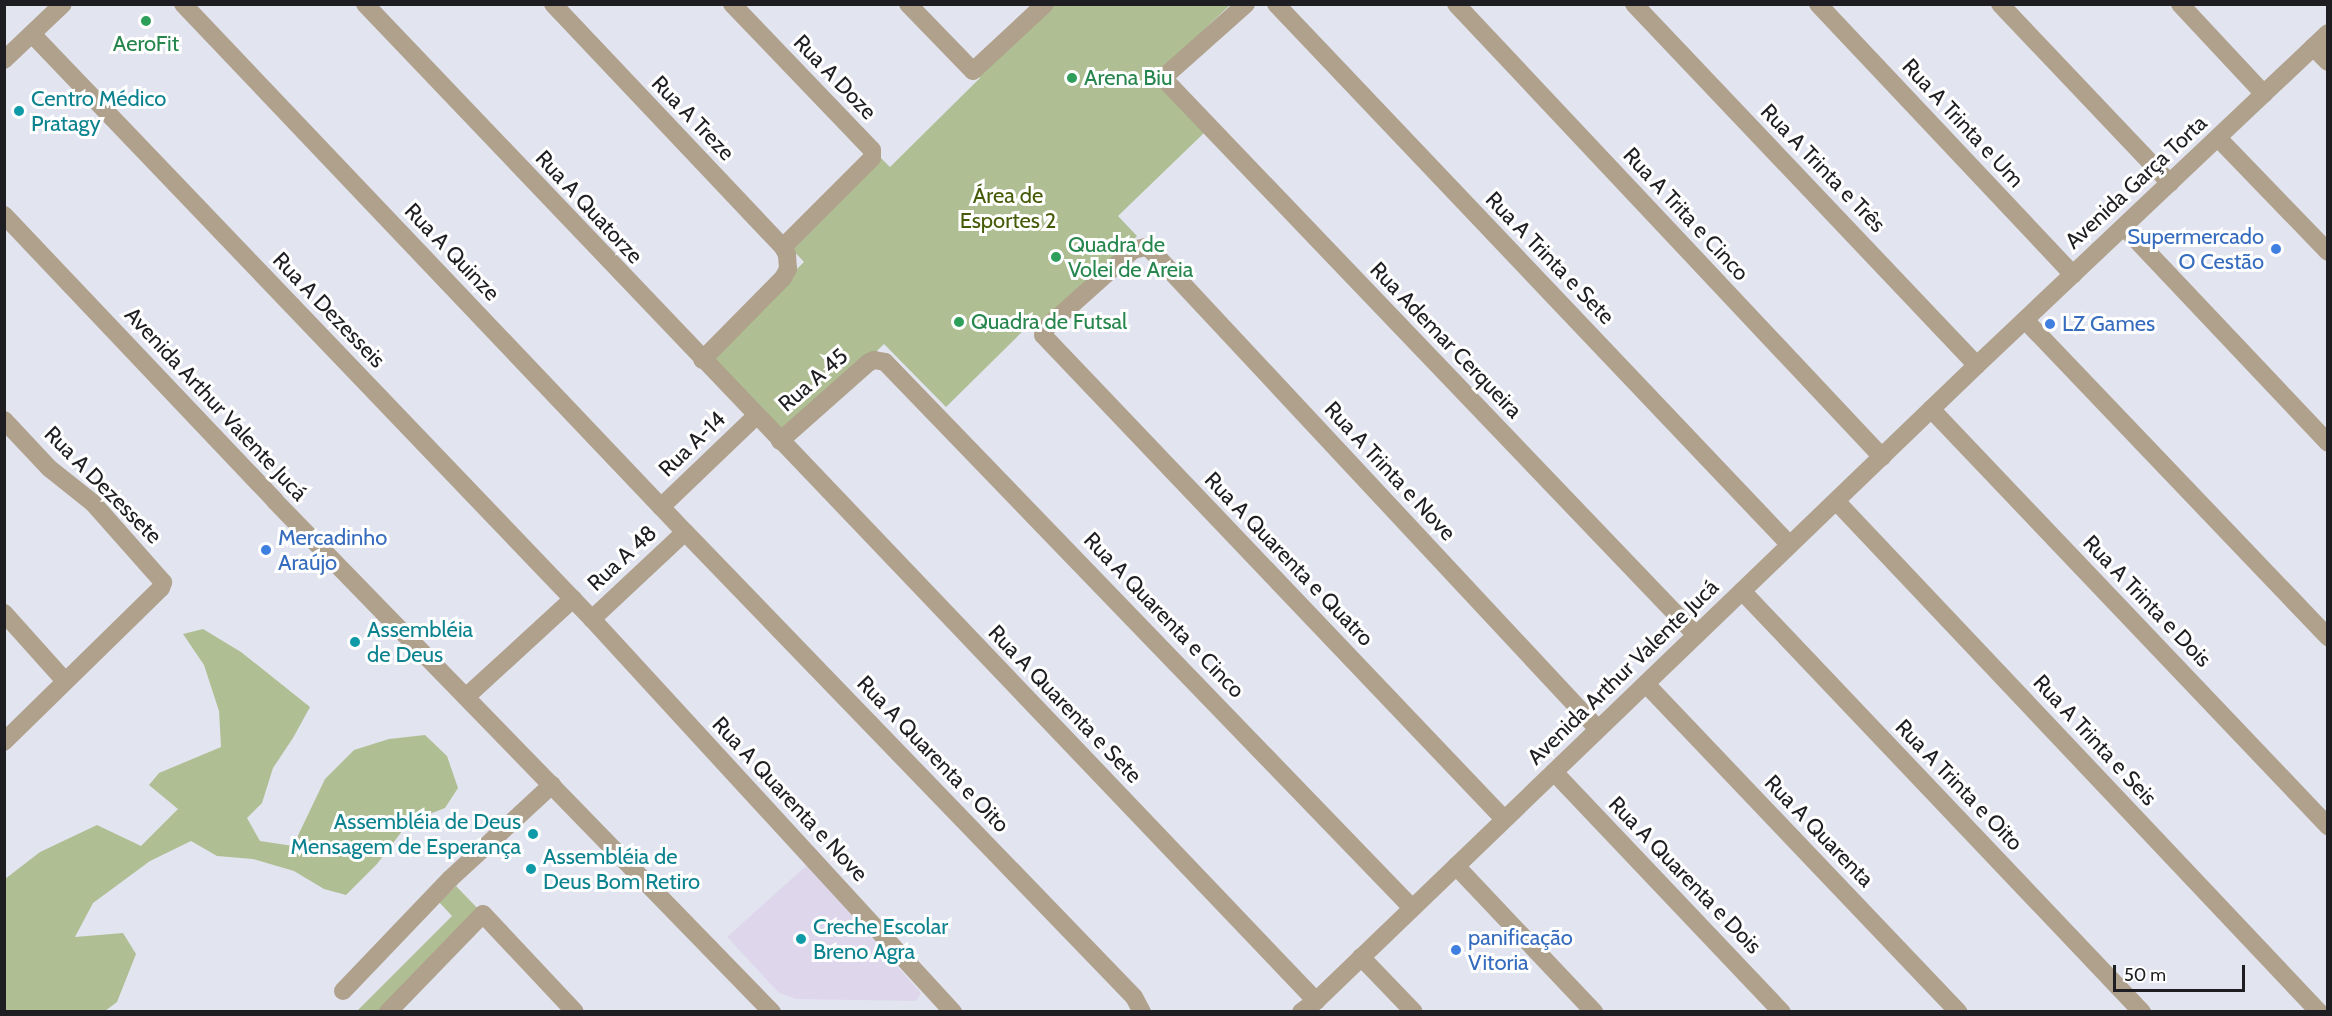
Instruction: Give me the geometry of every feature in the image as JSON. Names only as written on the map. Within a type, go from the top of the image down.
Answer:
[{"type":"street","points":[[4,60],[63,4]]},
{"type":"street","name":"Rua A Quinze","points":[[183,4],[685,532]]},
{"type":"street","name":"Rua A Quatorze","points":[[365,4],[780,441]]},
{"type":"street","name":"Rua A Treze","points":[[553,4],[783,246]]},
{"type":"street","name":"Rua A Doze","points":[[732,4],[872,150],[872,158],[783,246]]},
{"type":"street","points":[[908,4],[973,71],[1045,4]]},
{"type":"street","name":"Rua Ademar Cerqueira","points":[[1246,4],[1163,76],[1189,108],[1696,635]]},
{"type":"street","name":"Rua A Trinta e Sete","points":[[1276,4],[1790,545]]},
{"type":"street","name":"Rua A Trita e Cinco","points":[[1456,4],[1882,457]]},
{"type":"street","name":"Rua A Trinta e Três","points":[[1634,4],[1977,365]]},
{"type":"street","name":"Rua A Trinta e Um","points":[[1818,4],[2073,275]]},
{"type":"street","points":[[2000,4],[2170,183]]},
{"type":"street","points":[[2180,4],[2264,94]]},
{"type":"street","name":"Avenida Garça Torta","points":[[1977,365],[2328,33]]},
{"type":"street","name":"Rua A Dezesseis","points":[[32,34],[592,619]]},
{"type":"street","points":[[2313,47],[2328,62]]},
{"type":"street","points":[[2218,138],[2328,252]]},
{"type":"street","name":"Avenida Arthur Valente Jucá","points":[[4,215],[275,501],[772,1011]]},
{"type":"street","points":[[2124,226],[2328,442]]},
{"type":"street","points":[[702,360],[783,278],[788,269],[787,255],[783,246]]},
{"type":"street","name":"Rua A Quarenta e Quatro","points":[[1146,247],[1133,250],[1044,331],[1043,335],[1504,819]]},
{"type":"street","name":"Rua A Trinta e Nove","points":[[1146,247],[1598,729]]},
{"type":"street","points":[[2025,320],[2328,637]]},
{"type":"street","name":"Rua A 45","points":[[780,441],[868,363],[879,359]]},
{"type":"street","name":"Rua A Quarenta e Cinco","points":[[879,359],[932,407],[1412,908]]},
{"type":"street","name":"Avenida Arthur Valente Jucá","points":[[1309,1006],[1977,365]]},
{"type":"street","name":"Rua A Trinta e Dois","points":[[1931,409],[2328,825]]},
{"type":"street","name":"Rua A-14","points":[[661,507],[756,416]]},
{"type":"street","name":"Rua A Dezessete","points":[[4,420],[50,468],[93,503],[161,579],[162,586],[64,681]]},
{"type":"street","name":"Rua A Quarenta e Sete","points":[[780,441],[1309,1006]]},
{"type":"street","name":"Rua A Trinta e Seis","points":[[1836,501],[2319,1011]]},
{"type":"street","name":"Rua A 48","points":[[592,619],[685,532]]},
{"type":"street","name":"Rua A Quarenta e Oito","points":[[685,532],[1126,988],[1142,1011]]},
{"type":"street","name":"Rua A Trinta e Oito","points":[[1742,591],[2142,1011]]},
{"type":"street","points":[[467,696],[573,599]]},
{"type":"street","points":[[4,613],[64,681],[4,742]]},
{"type":"street","name":"Rua A Quarenta e Nove","points":[[592,619],[953,1011]]},
{"type":"street","name":"Rua A Quarenta","points":[[1646,684],[1958,1011]]},
{"type":"street","name":"Rua A Quarenta e Dois","points":[[1554,772],[1782,1011]]},
{"type":"street","points":[[343,991],[450,879],[552,784]]},
{"type":"street","points":[[1456,866],[1594,1011]]},
{"type":"street","points":[[390,1011],[483,914],[575,1011]]},
{"type":"street","points":[[1361,957],[1414,1011]]},
{"type":"shaded area","points":[[807,865],[921,993],[916,1001],[796,999],[779,993],[727,937]]},
{"type":"green space","name":"Área de Esportes 2","points":[[1040,5],[1230,5],[1154,77],[1205,132],[1118,216],[1137,236],[1037,333],[1027,327],[946,407],[884,344],[786,441],[706,359],[804,262],[790,247],[880,157],[890,167],[980,78],[976,67]]},
{"type":"green space","points":[[203,629],[241,652],[310,707],[273,768],[262,803],[247,818],[260,841],[293,846],[325,779],[354,750],[389,739],[425,735],[447,756],[458,788],[445,808],[409,822],[377,864],[346,895],[324,889],[294,871],[253,859],[217,856],[191,841],[150,861],[93,903],[75,937],[123,933],[136,954],[117,1002],[105,1011],[5,1011],[5,879],[40,852],[97,825],[141,846],[178,809],[149,785],[159,773],[221,747],[219,711],[204,665],[183,634]]},
{"type":"green space","points":[[456,886],[483,914],[385,1011],[356,1012],[452,916],[439,902]]},
{"type":"place","name":"AeroFit","points":[[146,21]]},
{"type":"place","name":"Arena Biu","points":[[1072,78]]},
{"type":"place","name":"Centro Médico Pratagy","points":[[19,111]]},
{"type":"place","name":"Supermercado O Cestão","points":[[2276,249]]},
{"type":"place","name":"Quadra de Volei de Areia","points":[[1056,257]]},
{"type":"place","name":"Quadra de Futsal","points":[[959,322]]},
{"type":"place","name":"LZ Games","points":[[2050,324]]},
{"type":"place","name":"Mercadinho Araújo","points":[[266,550]]},
{"type":"place","name":"Assembléia de Deus","points":[[355,642]]},
{"type":"place","name":"Assembléia de Deus Mensagem de Esperança","points":[[533,834]]},
{"type":"place","name":"Assembléia de Deus Bom Retiro","points":[[531,869]]},
{"type":"place","name":"Creche Escolar Breno Agra","points":[[801,939]]},
{"type":"place","name":"panificação Vitoria","points":[[1456,950]]}]
